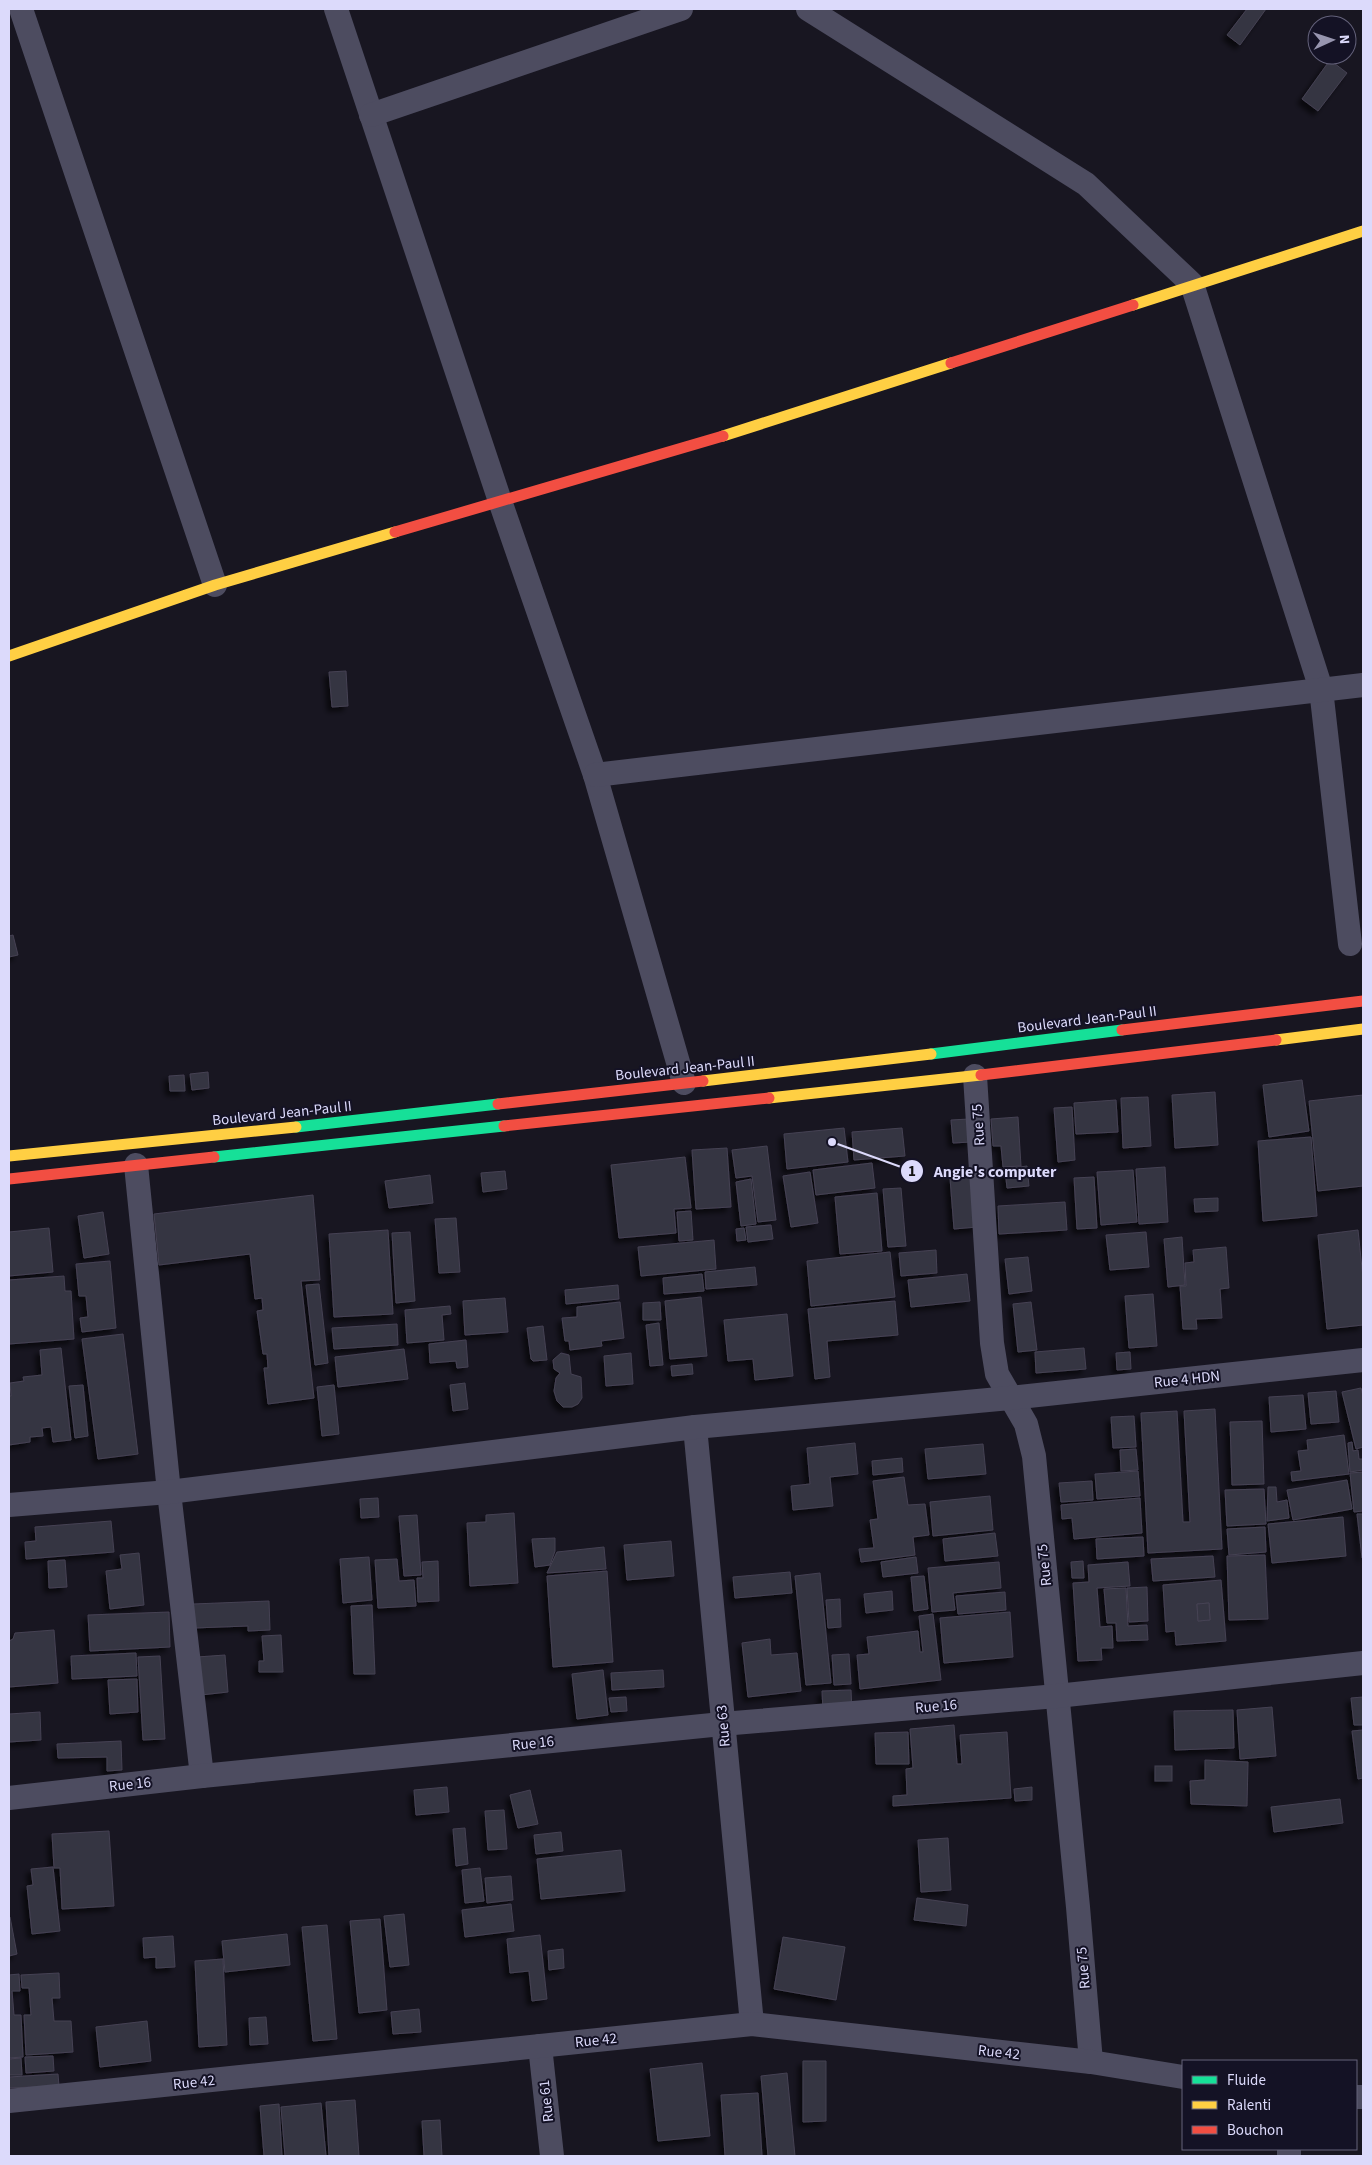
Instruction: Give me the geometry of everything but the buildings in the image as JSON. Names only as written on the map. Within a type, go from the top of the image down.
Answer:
[{"type":"main road","points":[[9,656],[215,585],[713,439],[1192,284],[1363,231]]},
{"type":"main road","name":"Boulevard Jean-Paul II","points":[[9,1156],[298,1127],[684,1083],[1363,1001]]},
{"type":"main road","points":[[9,1179],[975,1076],[1363,1029]]},
{"type":"street","points":[[22,9],[215,585]]},
{"type":"street","points":[[336,9],[500,501],[595,775],[684,1083]]},
{"type":"street","points":[[371,115],[681,9]]},
{"type":"street","points":[[808,9],[1086,184],[1192,284],[1322,689],[1350,944]]},
{"type":"street","points":[[595,775],[1363,685]]},
{"type":"street","name":"Rue 75","points":[[975,1076],[992,1343],[997,1374],[1026,1424],[1034,1456],[1078,1907],[1091,2062]]},
{"type":"street","points":[[136,1165],[169,1492],[202,1776]]},
{"type":"street","name":"Rue 4 HDN","points":[[9,1505],[169,1492],[695,1427],[1010,1398],[1363,1360]]},
{"type":"street","name":"Rue 63","points":[[695,1427],[752,2024]]},
{"type":"street","name":"Rue 16","points":[[9,1798],[202,1776],[722,1724],[1057,1696],[1363,1663]]},
{"type":"street","name":"Rue 42","points":[[9,2101],[752,2024],[1091,2062],[1182,2077]]},
{"type":"street","name":"Rue 61","points":[[540,2046],[552,2156]]},
{"type":"traffic: fast","points":[[931,1054],[1122,1030]]},
{"type":"traffic: fast","points":[[296,1127],[498,1104]]},
{"type":"traffic: fast","points":[[214,1157],[504,1126]]},
{"type":"traffic: slow","points":[[1133,305],[1363,231]]},
{"type":"traffic: slow","points":[[723,436],[951,363]]},
{"type":"traffic: slow","points":[[9,656],[215,585],[395,532]]},
{"type":"traffic: slow","points":[[1276,1040],[1363,1029]]},
{"type":"traffic: slow","points":[[703,1081],[931,1054]]},
{"type":"traffic: slow","points":[[769,1098],[981,1075]]},
{"type":"traffic: slow","points":[[9,1156],[296,1127]]},
{"type":"traffic: jam","points":[[951,363],[1133,305]]},
{"type":"traffic: jam","points":[[395,532],[723,436]]},
{"type":"traffic: jam","points":[[1122,1030],[1363,1001]]},
{"type":"traffic: jam","points":[[981,1075],[1276,1040]]},
{"type":"traffic: jam","points":[[498,1104],[703,1081]]},
{"type":"traffic: jam","points":[[504,1126],[769,1098]]},
{"type":"traffic: jam","points":[[9,1179],[214,1157]]},
{"type":"place","name":"Angie's computer","points":[[832,1142]]}]
